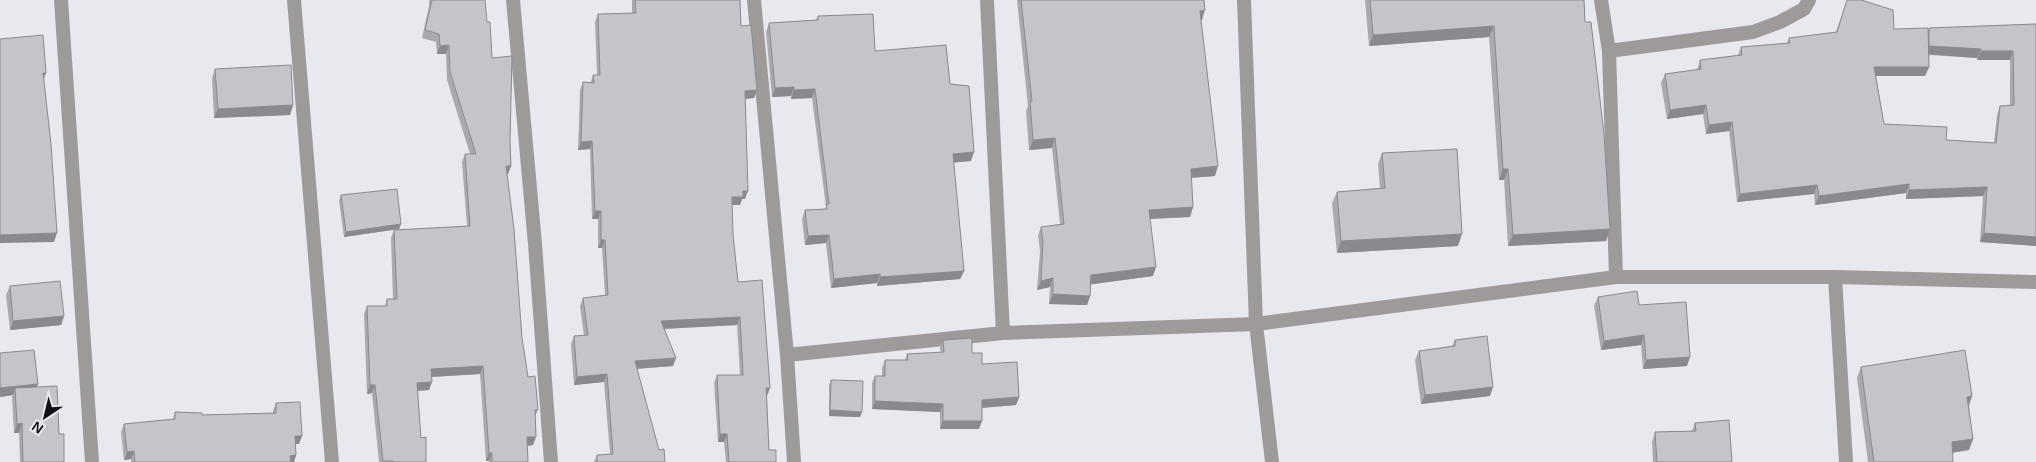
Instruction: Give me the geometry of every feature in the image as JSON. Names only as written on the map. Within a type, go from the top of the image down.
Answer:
[{"type":"street","points":[[62,0],[92,462]]},
{"type":"street","points":[[294,0],[332,462]]},
{"type":"street","points":[[513,0],[535,244],[551,462]]},
{"type":"street","points":[[754,0],[787,355],[794,462]]},
{"type":"street","points":[[988,0],[1003,332]]},
{"type":"street","points":[[1244,0],[1256,324],[1272,462]]},
{"type":"street","points":[[1601,0],[1609,51],[1616,278]]},
{"type":"street","points":[[1609,51],[1753,32],[1780,22],[1804,9],[1809,0]]},
{"type":"street","points":[[787,355],[1003,332],[1256,324],[1616,278],[1835,277],[2036,282]]},
{"type":"street","points":[[1835,277],[1846,462]]},
{"type":"building","points":[[432,0],[485,0],[487,22],[490,22],[492,58],[512,56],[511,166],[506,166],[514,229],[522,338],[528,377],[535,376],[538,410],[535,410],[536,437],[527,437],[528,462],[492,462],[492,453],[489,453],[483,366],[431,369],[432,382],[417,383],[421,438],[426,437],[426,462],[383,461],[375,385],[370,385],[367,306],[387,306],[387,299],[397,299],[394,230],[470,226],[465,154],[476,154],[450,72],[449,45],[440,46],[439,34],[425,30]]},
{"type":"building","points":[[635,0],[740,0],[741,26],[751,25],[757,90],[745,91],[748,191],[743,191],[743,197],[732,197],[733,235],[738,282],[762,280],[770,388],[766,388],[769,450],[776,450],[776,462],[729,462],[727,434],[720,434],[717,375],[743,375],[740,317],[661,321],[676,358],[635,361],[659,450],[664,449],[665,462],[597,462],[597,455],[613,454],[607,374],[577,377],[574,336],[588,335],[583,298],[608,295],[605,240],[601,240],[601,211],[595,211],[592,141],[581,142],[583,82],[594,83],[593,75],[600,75],[598,14],[636,13]]},
{"type":"building","points":[[1021,0],[1204,0],[1205,10],[1200,11],[1218,166],[1191,169],[1193,207],[1149,210],[1156,267],[1091,275],[1090,296],[1053,294],[1053,278],[1041,281],[1043,241],[1041,227],[1064,224],[1055,138],[1033,140],[1030,102],[1032,101]]},
{"type":"building","points":[[1370,0],[1584,0],[1585,22],[1591,22],[1604,134],[1610,229],[1513,235],[1508,169],[1503,169],[1494,26],[1373,35]]},
{"type":"building","points":[[1847,0],[1861,0],[1893,10],[1894,29],[1928,28],[1929,67],[1874,67],[1884,124],[1947,127],[1946,140],[1996,143],[2000,106],[2014,105],[2013,51],[1981,51],[1981,49],[1929,46],[1929,28],[2036,24],[2036,237],[1984,233],[1987,187],[1909,190],[1909,184],[1819,196],[1817,185],[1740,194],[1732,122],[1709,125],[1706,105],[1670,110],[1665,74],[1701,69],[1700,60],[1742,55],[1741,47],[1790,43],[1789,38],[1837,32]]},
{"type":"building","points":[[873,14],[875,51],[946,45],[950,84],[969,86],[974,152],[953,154],[964,271],[880,277],[880,274],[834,279],[829,235],[808,236],[805,210],[827,209],[826,204],[829,204],[815,89],[794,90],[794,87],[775,88],[769,23],[818,20],[818,16]]},
{"type":"building","points":[[43,35],[46,73],[43,73],[51,144],[57,233],[0,235],[0,39]]},
{"type":"building","points":[[291,65],[293,105],[218,109],[215,69]]},
{"type":"building","points":[[1457,149],[1462,234],[1341,241],[1337,192],[1385,188],[1382,153]]},
{"type":"building","points":[[397,189],[401,224],[346,232],[341,195]]},
{"type":"building","points":[[60,281],[64,316],[13,321],[10,286]]},
{"type":"building","points":[[1637,291],[1639,305],[1686,302],[1690,357],[1646,360],[1644,335],[1604,341],[1598,297]]},
{"type":"building","points":[[1487,336],[1493,387],[1425,395],[1419,351],[1455,346],[1455,340]]},
{"type":"building","points":[[972,338],[972,353],[982,353],[982,364],[1017,362],[1019,397],[982,400],[982,421],[943,421],[943,404],[875,401],[875,376],[885,376],[885,360],[908,360],[907,354],[944,352],[943,340]]},
{"type":"building","points":[[34,350],[38,384],[0,388],[0,353]]},
{"type":"building","points":[[1965,350],[1972,396],[1967,397],[1973,439],[1952,442],[1953,462],[1874,462],[1861,367]]},
{"type":"building","points":[[831,380],[863,381],[862,412],[830,410]]},
{"type":"building","points":[[57,386],[59,434],[64,434],[64,462],[23,462],[22,423],[17,424],[15,388]]},
{"type":"building","points":[[300,402],[302,436],[295,436],[296,455],[290,456],[291,462],[135,462],[134,451],[127,452],[124,424],[175,419],[175,412],[202,413],[202,415],[276,413],[276,403]]},
{"type":"building","points":[[1729,420],[1732,462],[1657,462],[1655,432],[1696,431],[1695,423]]}]
